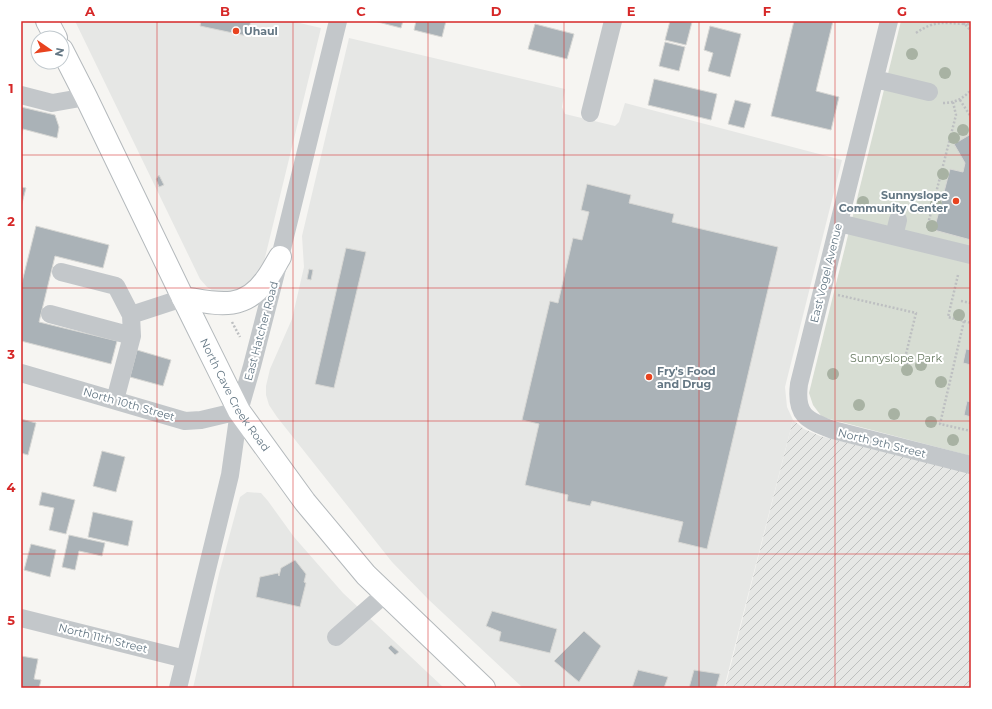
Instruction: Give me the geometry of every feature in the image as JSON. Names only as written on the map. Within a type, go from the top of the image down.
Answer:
[{"type":"main road","points":[[47,21],[52,30]]},
{"type":"main road","name":"North Cave Creek Road","points":[[70,66],[239,411],[310,508],[366,575],[484,688]]},
{"type":"main road","points":[[183,298],[224,304],[238,302],[249,297],[265,282],[280,257]]},
{"type":"street","name":"East Hatcher Road","points":[[178,688],[230,475],[239,411],[280,257],[338,21]]},
{"type":"street","points":[[590,113],[613,21]]},
{"type":"street","name":"East Vogel Avenue","points":[[799,409],[797,397],[799,384],[889,21]]},
{"type":"street","points":[[875,79],[936,97]]},
{"type":"street","points":[[21,95],[52,102],[86,97]]},
{"type":"street","points":[[838,223],[896,228],[923,244],[971,255]]},
{"type":"street","points":[[61,272],[116,286],[131,315],[132,336],[115,400]]},
{"type":"street","points":[[131,315],[183,298]]},
{"type":"street","points":[[50,314],[132,336]]},
{"type":"street","name":"North 10th Street","points":[[21,372],[185,421],[201,420],[239,411]]},
{"type":"street","name":"North 9th Street","points":[[799,409],[814,423],[833,430],[971,465]]},
{"type":"street","points":[[336,637],[385,594]]},
{"type":"street","name":"North 11th Street","points":[[21,618],[185,659]]},
{"type":"path","points":[[960,21],[971,31]]},
{"type":"path","points":[[916,33],[927,25],[945,22],[971,24]]},
{"type":"path","points":[[936,97],[953,102],[960,100],[969,92],[971,93]]},
{"type":"path","points":[[960,100],[971,117]]},
{"type":"path","points":[[923,244],[956,115],[953,102]]},
{"type":"path","points":[[958,275],[948,317],[971,323]]},
{"type":"path","points":[[836,294],[916,313],[906,354]]},
{"type":"path","points":[[961,301],[971,303]]},
{"type":"path","points":[[231,319],[241,337],[240,345]]},
{"type":"path","points":[[964,321],[940,424],[971,431]]},
{"type":"shaded area","points":[[75,21],[291,21],[321,28],[260,278],[244,293],[218,294],[207,287],[200,279]]},
{"type":"shaded area","points":[[349,38],[565,89],[562,107],[565,114],[615,126],[619,122],[625,103],[842,160],[785,387],[787,407],[793,420],[724,688],[523,688],[429,600],[392,562],[269,405],[266,395],[266,386],[270,369],[292,319],[304,267],[302,236]]},
{"type":"shaded area","points":[[793,420],[804,429],[820,436],[971,473],[971,688],[725,688]]},
{"type":"shaded area","points":[[247,492],[261,493],[294,537],[343,593],[444,688],[193,688],[219,574],[238,504],[240,497]]},
{"type":"green space","name":"Sunnyslope Park","points":[[901,21],[971,21],[971,456],[822,417],[813,405],[809,393]]},
{"type":"building","name":"Uhaul","points":[[201,21],[251,21],[247,36],[200,26]]},
{"type":"building","points":[[374,21],[403,21],[401,28]]},
{"type":"building","points":[[416,21],[446,21],[442,37],[414,30]]},
{"type":"building","points":[[670,21],[692,22],[686,45],[665,40]]},
{"type":"building","points":[[794,21],[833,21],[816,91],[839,97],[831,130],[771,116]]},
{"type":"building","points":[[535,24],[574,34],[567,59],[528,49]]},
{"type":"building","points":[[710,26],[741,34],[730,77],[708,71],[713,53],[704,50]]},
{"type":"building","points":[[665,42],[685,47],[679,71],[659,66]]},
{"type":"building","points":[[654,79],[717,94],[711,120],[648,105]]},
{"type":"building","points":[[735,100],[751,104],[744,128],[728,124]]},
{"type":"building","points":[[21,107],[55,115],[59,127],[57,138],[23,129],[21,139]]},
{"type":"building","name":"Sunnyslope Community Center","points":[[971,134],[971,240],[934,230],[950,169],[963,172],[965,163],[954,144]]},
{"type":"building","points":[[159,175],[164,185],[159,187],[156,179]]},
{"type":"building","points":[[587,184],[631,195],[629,203],[674,214],[672,222],[778,247],[707,549],[678,542],[683,522],[592,501],[590,506],[567,501],[568,495],[525,485],[539,424],[522,420],[550,301],[558,303],[573,238],[582,240],[589,212],[581,210]]},
{"type":"building","points":[[21,187],[26,188],[21,207]]},
{"type":"building","points":[[36,226],[109,245],[103,268],[55,256],[39,322],[117,341],[111,364],[21,341],[21,286]]},
{"type":"building","points":[[346,248],[366,252],[334,388],[315,384]]},
{"type":"building","points":[[309,269],[313,270],[311,280],[307,279]]},
{"type":"building","points":[[966,349],[971,350],[971,365],[963,363]]},
{"type":"building","points":[[137,350],[171,360],[163,386],[130,377]]},
{"type":"building","points":[[905,356],[912,358],[910,365],[903,363]]},
{"type":"building","points":[[967,401],[971,402],[971,417],[964,415]]},
{"type":"building","points":[[21,419],[36,423],[28,455],[21,453]]},
{"type":"building","points":[[102,451],[125,457],[116,492],[93,486]]},
{"type":"building","points":[[42,492],[75,500],[66,534],[49,530],[54,508],[39,505]]},
{"type":"building","points":[[93,512],[133,521],[128,546],[88,537]]},
{"type":"building","points":[[69,535],[105,543],[102,556],[79,551],[75,570],[62,567]]},
{"type":"building","points":[[31,544],[56,550],[50,577],[24,570]]},
{"type":"building","points":[[295,560],[306,574],[304,582],[306,583],[300,607],[256,597],[260,577],[278,573],[279,576],[281,568]]},
{"type":"building","points":[[492,611],[557,629],[550,653],[499,641],[501,632],[486,626]]},
{"type":"building","points":[[584,631],[601,646],[579,682],[554,661]]},
{"type":"building","points":[[391,645],[399,652],[395,655],[388,648]]},
{"type":"building","points":[[21,656],[38,659],[34,679],[41,680],[39,688],[21,688]]},
{"type":"building","points":[[638,670],[668,677],[664,688],[632,688]]},
{"type":"building","points":[[694,670],[720,674],[716,688],[689,688]]},
{"type":"place","name":"Uhaul","points":[[236,31]]},
{"type":"place","name":"Sunnyslope Community Center","points":[[956,201]]},
{"type":"place","name":"Fry's Food and Drug","points":[[649,377]]}]
